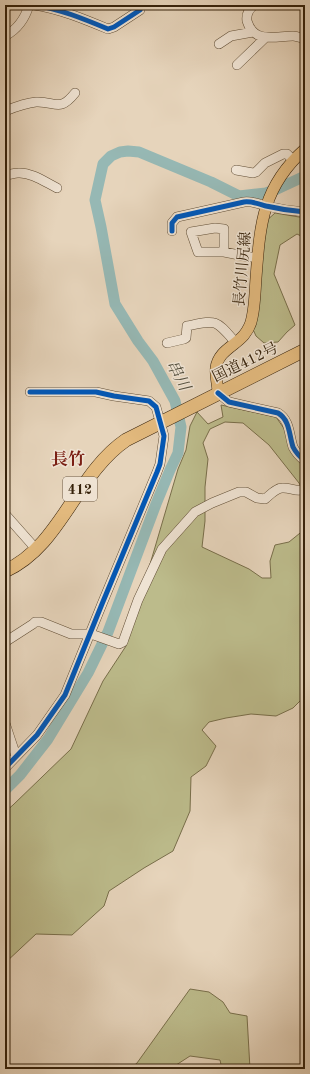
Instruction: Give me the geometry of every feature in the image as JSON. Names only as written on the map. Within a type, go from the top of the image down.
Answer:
[{"type":"highway","name":"国道412号","points":[[163,421],[305,350]]},
{"type":"highway","name":"412","points":[[5,571],[14,567],[36,549],[48,536],[93,471],[109,453],[126,440],[163,421]]},
{"type":"main road","name":"長竹川尻線","points":[[218,393],[216,372],[217,363],[224,352],[245,334],[249,328],[252,318],[261,228],[266,204],[279,179],[291,162],[305,149]]},
{"type":"street","points":[[5,36],[19,25],[29,5]]},
{"type":"street","points":[[34,5],[48,7],[78,16],[108,29],[114,27],[140,10]]},
{"type":"street","points":[[254,5],[249,10],[246,17],[253,32],[261,37],[293,36],[305,39]]},
{"type":"street","points":[[219,44],[231,36],[253,32]]},
{"type":"street","points":[[237,65],[266,37]]},
{"type":"street","points":[[5,111],[34,102],[62,105],[70,100],[75,93]]},
{"type":"street","points":[[236,170],[254,173],[268,161],[283,154],[287,154],[291,162]]},
{"type":"street","points":[[5,175],[17,173],[27,174],[57,188]]},
{"type":"street","points":[[172,232],[172,223],[177,217],[249,201],[291,211],[305,212]]},
{"type":"street","points":[[224,252],[258,257]]},
{"type":"street","points":[[167,343],[186,338],[187,326],[211,322],[215,322],[222,327],[236,343]]},
{"type":"street","points":[[5,768],[37,735],[66,695],[92,635],[160,464],[164,436],[163,421],[156,407],[149,401],[96,392],[30,392]]},
{"type":"street","points":[[218,393],[229,402],[278,413],[281,415],[287,422],[295,451],[305,462]]},
{"type":"street","points":[[5,642],[38,622],[45,623],[71,634],[92,635],[117,644],[123,642],[138,600],[162,549],[195,512],[239,492],[246,492],[257,498],[265,499],[280,487],[298,491],[305,489]]},
{"type":"street","points":[[5,514],[36,549]]},
{"type":"street","points":[[5,723],[16,756]]},
{"type":"shaded area","points":[[275,213],[305,218],[305,238],[297,234],[280,245],[274,274],[295,325],[278,342],[264,343],[256,336],[251,325],[265,222]]},
{"type":"shaded area","points":[[221,405],[276,417],[301,453],[305,468],[305,494],[299,483],[269,445],[243,423],[225,422],[210,429],[203,443],[208,459],[205,487],[205,521],[202,547],[249,569],[262,578],[271,578],[270,561],[275,545],[289,542],[305,529],[305,696],[293,708],[276,716],[251,714],[209,722],[202,730],[216,746],[206,766],[191,777],[190,811],[173,851],[109,891],[104,906],[72,935],[36,934],[5,963],[5,812],[71,749],[103,681],[126,646],[178,469],[186,450],[190,426],[197,412],[208,424],[223,417]]},
{"type":"shaded area","points":[[190,989],[209,992],[223,1002],[230,1013],[247,1016],[250,1069],[222,1069],[220,1060],[190,1056],[170,1069],[130,1069],[137,1063]]},
{"type":"waterway","name":"串川","points":[[5,790],[20,775],[48,739],[88,673],[108,632],[156,504],[178,453],[181,427],[175,401],[153,361],[138,341],[115,304],[95,200],[103,164],[111,156],[120,152],[139,152],[211,182],[239,196],[266,193],[305,176]]},
{"type":"cycle path","points":[[34,5],[63,12],[108,29],[114,27],[140,10]]},
{"type":"cycle path","points":[[172,231],[172,223],[177,217],[244,202],[253,202],[276,208],[305,212]]},
{"type":"cycle path","points":[[5,768],[37,735],[65,695],[157,472],[160,464],[164,436],[156,407],[149,401],[96,392],[30,392]]},
{"type":"cycle path","points":[[218,393],[229,402],[278,413],[282,416],[287,424],[295,451],[305,461]]},
{"type":"district","name":"長竹","points":[[68,459]]}]
